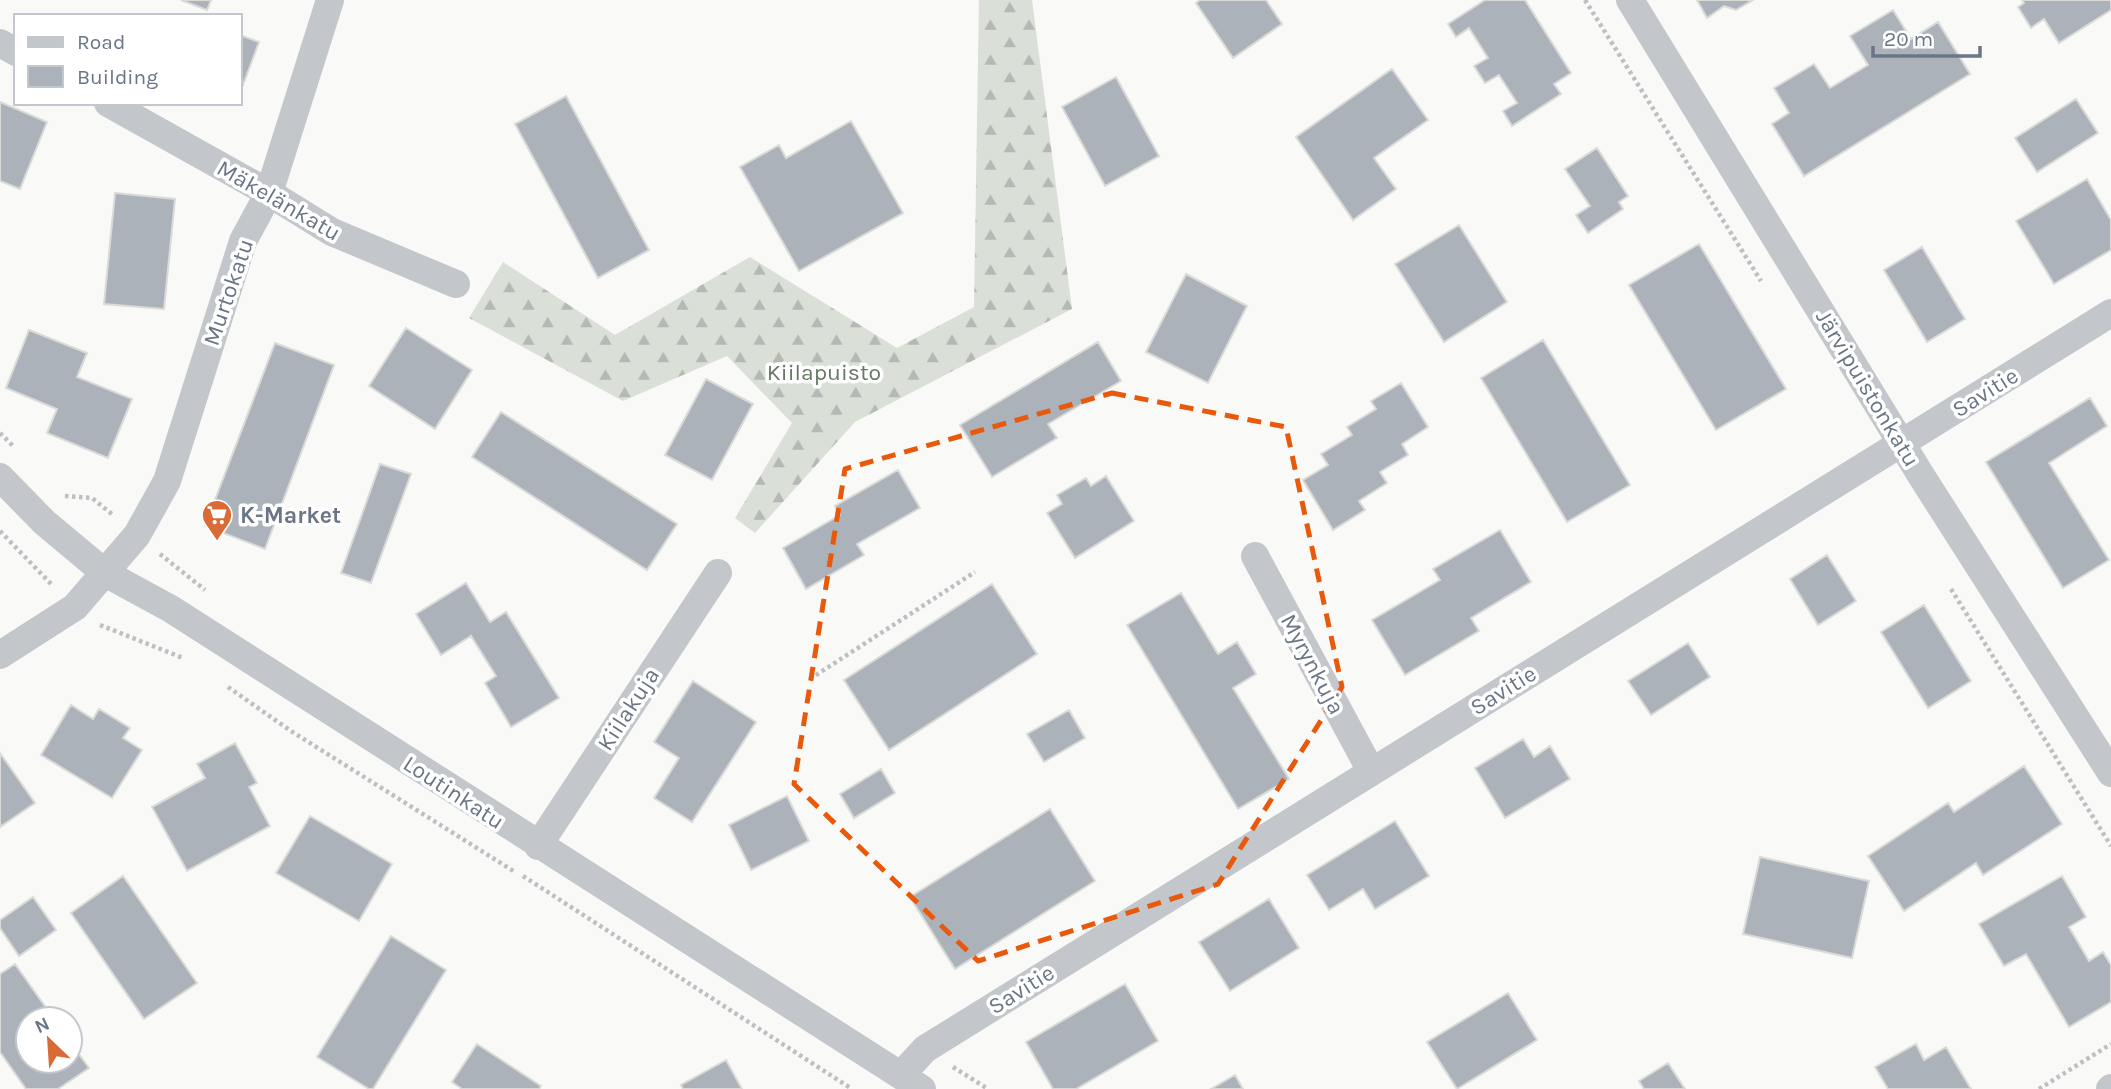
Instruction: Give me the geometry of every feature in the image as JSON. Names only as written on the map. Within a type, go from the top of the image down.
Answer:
[{"type":"street","name":"Murtokatu","points":[[0,655],[75,607],[137,535],[167,481],[243,241],[269,193],[330,0]]},
{"type":"street","name":"Järvipuistonkatu","points":[[1630,0],[1902,443],[2111,773]]},
{"type":"street","name":"Mäkelänkatu","points":[[112,105],[269,193],[332,232],[456,284]]},
{"type":"street","name":"Savitie","points":[[911,1082],[925,1049],[2111,313]]},
{"type":"street","name":"Loutinkatu","points":[[0,477],[44,522],[105,573],[171,609],[911,1082]]},
{"type":"street","name":"Myrynkuja","points":[[1255,556],[1371,771]]},
{"type":"street","name":"Kiilakuja","points":[[538,846],[718,573]]},
{"type":"path","points":[[0,531],[75,607],[103,627],[190,660]]},
{"type":"path","points":[[810,679],[975,572]]},
{"type":"path","points":[[223,684],[290,731],[494,858],[852,1089]]},
{"type":"path","points":[[2039,1089],[2111,1045]]},
{"type":"highlighted area","points":[[1112,393],[1286,427],[1342,687],[1218,884],[978,961],[794,784],[845,469]]},
{"type":"green space","name":"Kiilapuisto","points":[[979,0],[1032,0],[1072,309],[855,422],[755,533],[735,518],[792,423],[727,356],[623,401],[469,318],[503,262],[615,335],[750,257],[897,348],[974,307]]},
{"type":"building","points":[[181,0],[211,0],[207,10]]},
{"type":"building","points":[[1200,0],[1266,0],[1282,24],[1233,58],[1196,3]]},
{"type":"building","points":[[1485,0],[1525,0],[1571,73],[1554,84],[1561,94],[1512,126],[1503,111],[1517,103],[1499,75],[1485,83],[1474,66],[1488,58],[1469,28],[1456,37],[1448,24]]},
{"type":"building","points":[[1697,0],[1753,0],[1736,10],[1724,6],[1707,18]]},
{"type":"building","points":[[2022,0],[2111,0],[2111,10],[2059,43],[2044,19],[2031,28],[2018,7],[2024,3]]},
{"type":"building","points":[[1893,10],[1911,39],[1938,22],[1970,74],[1804,176],[1772,124],[1789,113],[1774,88],[1814,64],[1830,88],[1868,65],[1850,36]]},
{"type":"building","points":[[242,36],[259,42],[242,88]]},
{"type":"building","points":[[1392,69],[1428,120],[1374,158],[1396,189],[1353,220],[1296,137]]},
{"type":"building","points":[[1116,77],[1159,156],[1105,186],[1062,107]]},
{"type":"building","points":[[566,96],[649,250],[598,278],[515,124]]},
{"type":"building","points":[[2076,99],[2098,133],[2037,172],[2015,138]]},
{"type":"building","points":[[0,102],[47,122],[20,189],[0,181]]},
{"type":"building","points":[[851,121],[903,213],[799,271],[740,167],[779,145],[786,158]]},
{"type":"building","points":[[1597,148],[1628,196],[1619,202],[1623,209],[1588,233],[1576,215],[1590,206],[1565,169]]},
{"type":"building","points":[[2087,179],[2111,220],[2111,250],[2054,284],[2016,221]]},
{"type":"building","points":[[115,193],[175,199],[164,309],[104,304]]},
{"type":"building","points":[[1459,225],[1507,302],[1444,342],[1395,264]]},
{"type":"building","points":[[1699,244],[1786,389],[1716,430],[1629,285]]},
{"type":"building","points":[[1922,247],[1965,319],[1927,342],[1884,270]]},
{"type":"building","points":[[1186,274],[1247,306],[1208,383],[1146,352]]},
{"type":"building","points":[[406,328],[472,370],[435,429],[369,386]]},
{"type":"building","points":[[29,330],[87,353],[77,377],[132,399],[108,458],[47,433],[57,409],[6,388]]},
{"type":"building","points":[[1543,340],[1630,485],[1567,522],[1481,378]]},
{"type":"building","points":[[1098,342],[1121,381],[1048,424],[1057,438],[992,477],[960,425]]},
{"type":"building","points":[[275,343],[334,365],[265,549],[205,526]]},
{"type":"building","points":[[706,379],[753,404],[712,480],[665,455]]},
{"type":"building","points":[[1401,383],[1428,427],[1402,444],[1408,455],[1380,472],[1387,483],[1359,501],[1365,510],[1333,530],[1303,480],[1328,465],[1321,454],[1352,435],[1347,427],[1376,409],[1371,401]]},
{"type":"building","points":[[2090,398],[2107,426],[2049,463],[2109,560],[2063,588],[1986,462]]},
{"type":"building","points":[[501,412],[677,524],[647,570],[472,457]]},
{"type":"building","points":[[380,464],[411,474],[371,583],[341,573]]},
{"type":"building","points":[[898,470],[920,508],[857,544],[864,555],[806,589],[783,548],[840,515],[835,506]]},
{"type":"building","points":[[1106,476],[1134,521],[1075,558],[1047,513],[1062,504],[1057,495],[1086,478],[1091,486]]},
{"type":"building","points":[[1500,530],[1531,582],[1471,618],[1479,631],[1405,675],[1372,620],[1440,580],[1433,569]]},
{"type":"building","points":[[1827,555],[1856,601],[1818,625],[1790,579]]},
{"type":"building","points":[[466,583],[490,622],[506,612],[559,698],[511,727],[485,683],[496,676],[471,636],[441,655],[416,614]]},
{"type":"building","points":[[992,584],[1037,654],[889,750],[844,680]]},
{"type":"building","points":[[1181,593],[1218,654],[1237,642],[1256,674],[1233,688],[1289,779],[1238,809],[1127,625]]},
{"type":"building","points":[[1924,605],[1971,681],[1928,708],[1881,632]]},
{"type":"building","points":[[1688,643],[1710,677],[1651,715],[1628,681]]},
{"type":"building","points":[[693,681],[756,722],[692,822],[654,798],[679,758],[654,742]]},
{"type":"building","points":[[71,705],[93,719],[99,709],[130,728],[123,738],[142,750],[112,798],[41,755]]},
{"type":"building","points":[[1069,710],[1085,738],[1044,762],[1027,734]]},
{"type":"building","points":[[1523,739],[1534,757],[1550,746],[1570,779],[1505,818],[1475,768]]},
{"type":"building","points":[[235,743],[257,783],[249,787],[270,826],[187,871],[152,807],[205,778],[197,764]]},
{"type":"building","points":[[0,753],[35,803],[0,827]]},
{"type":"building","points":[[2024,766],[2062,824],[1983,875],[1976,863],[1904,911],[1868,856],[1948,803],[1954,812]]},
{"type":"building","points":[[881,769],[895,793],[854,818],[840,794]]},
{"type":"building","points":[[787,796],[809,841],[751,870],[729,825]]},
{"type":"building","points":[[1050,809],[1095,881],[955,969],[910,897]]},
{"type":"building","points":[[310,816],[392,864],[359,921],[276,873]]},
{"type":"building","points":[[1395,821],[1429,876],[1375,909],[1363,889],[1329,910],[1307,875]]},
{"type":"building","points":[[1760,857],[1869,881],[1852,958],[1743,934]]},
{"type":"building","points":[[123,876],[197,983],[144,1019],[71,913]]},
{"type":"building","points":[[2062,876],[2086,917],[2069,927],[2089,961],[2103,952],[2111,965],[2111,1002],[2069,1027],[2026,954],[2004,966],[1979,924]]},
{"type":"building","points":[[33,897],[56,930],[19,956],[0,928],[0,920]]},
{"type":"building","points":[[1269,899],[1299,948],[1230,991],[1199,942]]},
{"type":"building","points":[[391,936],[446,970],[373,1089],[369,1089],[317,1057]]},
{"type":"building","points":[[15,964],[44,1005],[14,1005],[14,1072],[0,1052],[0,974]]},
{"type":"building","points":[[1125,984],[1158,1041],[1076,1089],[1053,1089],[1026,1042]]},
{"type":"building","points":[[1508,993],[1537,1040],[1457,1089],[1427,1042]]},
{"type":"building","points":[[477,1044],[541,1086],[539,1089],[462,1089],[452,1082]]},
{"type":"building","points":[[1916,1044],[1924,1060],[1946,1047],[1971,1089],[1888,1089],[1875,1067]]},
{"type":"building","points":[[726,1060],[742,1089],[683,1089],[681,1085]]},
{"type":"building","points":[[1668,1063],[1685,1089],[1644,1089],[1639,1081]]},
{"type":"building","points":[[16,1075],[79,1075],[58,1089],[26,1089]]},
{"type":"building","points":[[1235,1075],[1243,1089],[1211,1089]]},
{"type":"place","name":"K-Market","points":[[217,542]]}]
